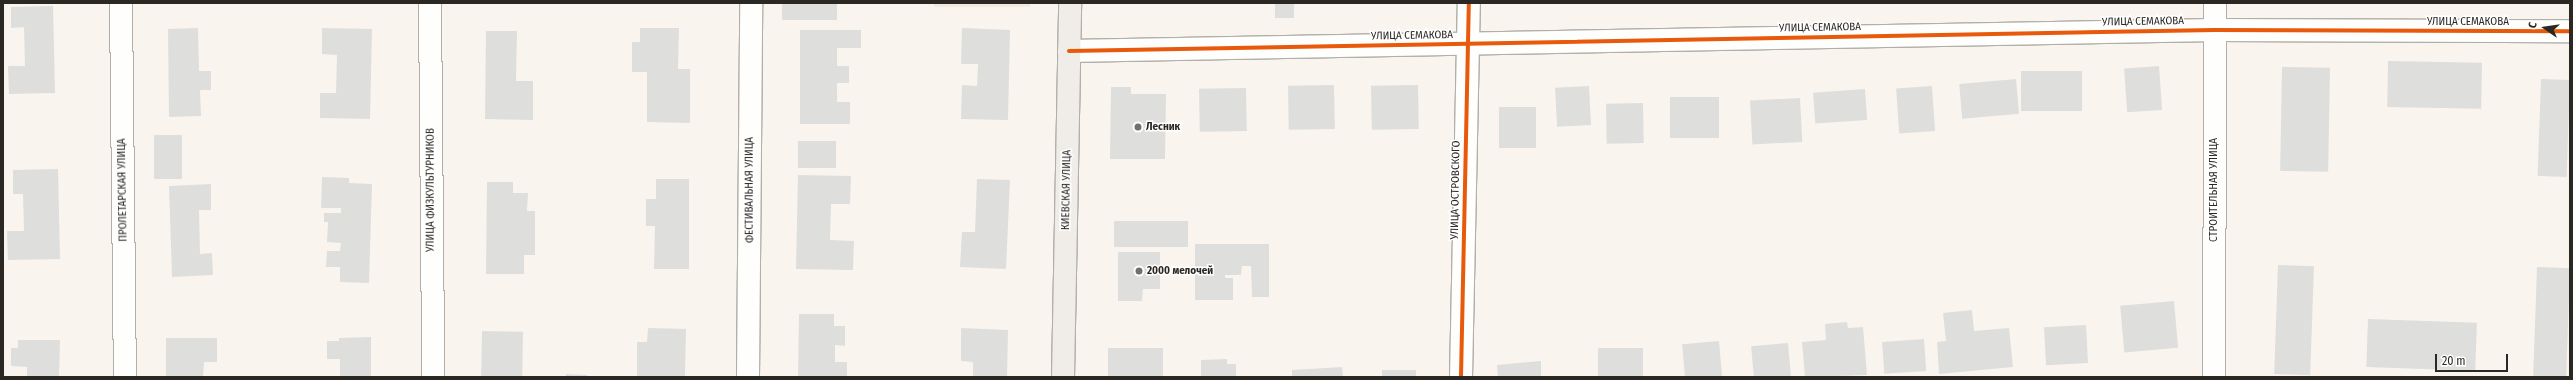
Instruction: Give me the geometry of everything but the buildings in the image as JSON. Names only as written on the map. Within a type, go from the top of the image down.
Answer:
[{"type":"main road","name":"КИЕВСКАЯ УЛИЦА","points":[[1063,377],[1070,3]]},
{"type":"street","name":"ПРОЛЕТАРСКАЯ УЛИЦА","points":[[120,3],[125,377]]},
{"type":"street","name":"УЛИЦА ФИЗКУЛЬТУРНИКОВ","points":[[430,3],[433,377]]},
{"type":"street","name":"ФЕСТИВАЛЬНАЯ УЛИЦА","points":[[748,377],[751,3]]},
{"type":"street","name":"УЛИЦА ОСТРОВСКОГО","points":[[1461,377],[1469,3]]},
{"type":"street","name":"СТРОИТЕЛЬНАЯ УЛИЦА","points":[[2214,377],[2215,3]]},
{"type":"street","name":"УЛИЦА СЕМАКОВА","points":[[1070,51],[2215,30],[2570,31]]},
{"type":"shaded area","points":[[934,3],[1030,3],[1030,7],[934,7]]},
{"type":"cycle path","points":[[1461,377],[1469,3]]},
{"type":"cycle path","points":[[1069,51],[2215,30],[2570,31]]},
{"type":"place","name":"Лесник","points":[[1138,127]]},
{"type":"place","name":"2000 мелочей","points":[[1139,271]]}]
